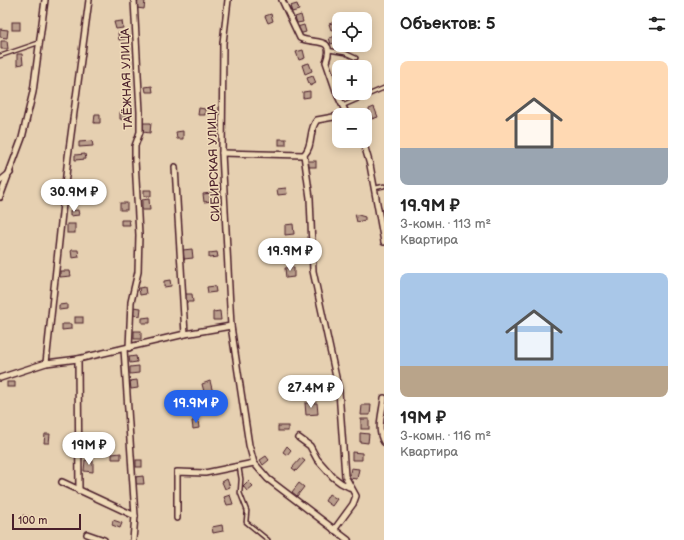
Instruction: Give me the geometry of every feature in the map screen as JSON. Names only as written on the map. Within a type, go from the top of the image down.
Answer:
[{"type":"street","points":[[1,194],[22,138],[33,92],[45,0]]},
{"type":"street","points":[[46,363],[68,157],[89,0]]},
{"type":"street","name":"ТАЁЖНАЯ УЛИЦА","points":[[133,540],[135,516],[127,348],[131,302],[138,272],[139,235],[135,146],[140,132],[140,112],[134,0]]},
{"type":"street","name":"СИБИРСКАЯ УЛИЦА","points":[[228,0],[223,43],[222,153],[231,326],[245,420],[254,463]]},
{"type":"street","points":[[282,0],[300,38],[323,42],[328,50],[326,62],[342,106]]},
{"type":"street","points":[[222,153],[304,155],[310,149],[314,123],[317,120],[332,117]]},
{"type":"street","points":[[365,148],[383,229],[384,242]]},
{"type":"street","points":[[304,155],[310,198],[313,271],[339,391],[344,467],[349,487]]},
{"type":"street","points":[[175,167],[185,334]]},
{"type":"street","points":[[0,181],[10,172]]},
{"type":"street","points":[[0,378],[46,363],[78,359],[185,334],[231,326]]},
{"type":"street","points":[[78,359],[79,490]]},
{"type":"street","points":[[384,398],[380,427],[381,437],[384,442]]},
{"type":"street","points":[[299,438],[310,446],[317,459],[333,477],[355,492],[355,500],[334,530]]},
{"type":"street","points":[[177,518],[177,472],[205,473],[254,463],[268,479],[348,540]]},
{"type":"street","points":[[62,482],[135,516]]},
{"type":"street","points":[[86,534],[104,540]]},
{"type":"lane","points":[[0,56],[39,43]]},
{"type":"lane","points":[[328,50],[345,53],[356,58]]},
{"type":"lane","points":[[342,106],[384,88]]},
{"type":"lane","points":[[374,188],[384,186]]},
{"type":"lane","points":[[239,466],[241,479],[239,487],[247,511],[246,522],[268,540]]},
{"type":"building","points":[[137,0],[145,1],[144,9],[137,8]]},
{"type":"building","points":[[297,4],[299,10],[292,12],[290,6]]},
{"type":"building","points":[[271,14],[273,21],[268,23],[265,16]]},
{"type":"building","points":[[301,15],[303,22],[297,23],[295,17]]},
{"type":"building","points":[[122,21],[123,28],[116,29],[114,22]]},
{"type":"building","points":[[12,22],[20,22],[20,30],[12,30]]},
{"type":"building","points":[[332,23],[332,30],[331,30],[329,24]]},
{"type":"building","points":[[304,25],[306,32],[299,34],[297,27]]},
{"type":"building","points":[[0,29],[8,30],[7,38],[0,37]]},
{"type":"building","points":[[124,32],[125,39],[119,40],[118,33]]},
{"type":"building","points":[[332,37],[332,44],[331,44],[329,38]]},
{"type":"building","points":[[1,41],[7,41],[8,49],[1,49]]},
{"type":"building","points":[[303,50],[305,58],[299,60],[296,52]]},
{"type":"building","points":[[17,54],[22,54],[23,64],[17,65]]},
{"type":"building","points":[[309,63],[312,71],[305,74],[302,65]]},
{"type":"building","points":[[313,76],[316,83],[310,86],[307,78]]},
{"type":"building","points":[[152,86],[153,92],[146,92],[145,87]]},
{"type":"building","points":[[310,91],[310,97],[303,98],[303,92]]},
{"type":"building","points":[[374,107],[378,117],[372,119],[372,108]]},
{"type":"building","points":[[199,108],[205,109],[205,115],[198,115]]},
{"type":"building","points":[[120,112],[126,112],[125,120],[120,119]]},
{"type":"building","points":[[95,114],[100,114],[100,123],[94,123]]},
{"type":"building","points":[[143,123],[151,123],[150,133],[143,132]]},
{"type":"building","points":[[183,131],[183,139],[177,139],[176,132]]},
{"type":"building","points":[[279,139],[286,139],[286,145],[279,145]]},
{"type":"building","points":[[92,141],[93,146],[79,147],[79,142]]},
{"type":"building","points":[[85,154],[86,159],[75,160],[75,155]]},
{"type":"building","points":[[307,161],[316,161],[316,167],[307,167]]},
{"type":"building","points":[[286,188],[287,194],[278,195],[277,189]]},
{"type":"building","points":[[144,190],[151,190],[151,196],[144,196]]},
{"type":"building","points":[[212,193],[213,201],[204,202],[203,194]]},
{"type":"building","points":[[149,199],[150,210],[142,210],[142,200]]},
{"type":"building","points":[[120,203],[127,203],[127,210],[120,210]]},
{"type":"building","points":[[78,210],[79,215],[70,216],[70,211]]},
{"type":"building","points":[[355,214],[365,217],[365,220],[357,222]]},
{"type":"building","points":[[121,220],[129,220],[130,225],[121,225]]},
{"type":"building","points":[[67,224],[75,224],[75,233],[67,233]]},
{"type":"building","points":[[293,224],[294,234],[285,235],[285,225]]},
{"type":"building","points":[[282,240],[283,246],[274,248],[274,241]]},
{"type":"building","points":[[286,246],[294,246],[294,255],[286,256]]},
{"type":"building","points":[[192,249],[193,258],[184,259],[183,250]]},
{"type":"building","points":[[71,250],[78,250],[79,257],[72,258]]},
{"type":"building","points":[[217,252],[218,257],[209,258],[209,253]]},
{"type":"building","points":[[294,267],[294,277],[286,278],[285,268]]},
{"type":"building","points":[[60,271],[70,271],[71,276],[60,277]]},
{"type":"building","points":[[170,280],[171,286],[164,287],[164,281]]},
{"type":"building","points":[[215,286],[216,292],[208,293],[207,287]]},
{"type":"building","points":[[145,287],[146,294],[140,295],[139,288]]},
{"type":"building","points":[[185,294],[192,294],[193,302],[185,302]]},
{"type":"building","points":[[67,304],[67,309],[59,310],[59,305]]},
{"type":"building","points":[[133,307],[141,308],[140,316],[133,315]]},
{"type":"building","points":[[220,311],[221,320],[213,320],[213,312]]},
{"type":"building","points":[[75,317],[83,317],[83,323],[75,323]]},
{"type":"building","points":[[150,317],[150,323],[142,323],[142,318]]},
{"type":"building","points":[[62,324],[71,324],[71,329],[62,330]]},
{"type":"building","points":[[134,331],[141,331],[141,339],[134,339]]},
{"type":"building","points":[[136,356],[137,362],[130,363],[129,357]]},
{"type":"building","points":[[139,366],[139,373],[130,374],[130,367]]},
{"type":"building","points":[[137,380],[138,388],[131,389],[130,381]]},
{"type":"building","points":[[210,381],[216,405],[208,407],[202,384]]},
{"type":"building","points":[[7,382],[15,382],[15,387],[7,387]]},
{"type":"building","points":[[305,403],[317,403],[318,414],[306,415]]},
{"type":"building","points":[[362,405],[371,405],[370,415],[361,415]]},
{"type":"building","points":[[361,419],[369,419],[369,429],[361,429]]},
{"type":"building","points":[[198,420],[199,428],[193,429],[192,421]]},
{"type":"building","points":[[278,426],[288,426],[288,431],[278,431]]},
{"type":"building","points":[[360,433],[369,434],[368,443],[360,442]]},
{"type":"building","points":[[45,434],[50,434],[49,443],[44,443]]},
{"type":"building","points":[[287,446],[291,450],[287,455],[283,452]]},
{"type":"building","points":[[352,452],[362,453],[362,460],[352,460]]},
{"type":"building","points":[[121,453],[121,459],[112,459],[112,454]]},
{"type":"building","points":[[266,456],[269,460],[263,465],[260,460]]},
{"type":"building","points":[[301,458],[305,461],[296,471],[292,468]]},
{"type":"building","points":[[85,460],[93,461],[93,472],[84,471]]},
{"type":"building","points":[[136,460],[142,460],[142,467],[136,467]]},
{"type":"building","points":[[351,468],[359,469],[357,479],[349,478]]},
{"type":"building","points":[[143,476],[144,484],[136,484],[135,477]]},
{"type":"building","points":[[227,479],[230,487],[225,489],[222,482]]},
{"type":"building","points":[[248,481],[253,486],[247,491],[243,486]]},
{"type":"building","points":[[299,483],[304,487],[297,496],[292,492]]},
{"type":"building","points":[[329,494],[337,499],[332,506],[325,501]]},
{"type":"building","points":[[230,495],[233,504],[227,505],[224,497]]},
{"type":"building","points":[[23,515],[30,517],[28,523],[21,521]]},
{"type":"building","points":[[113,520],[122,523],[120,528],[112,525]]},
{"type":"building","points":[[222,525],[223,531],[213,533],[212,527]]}]
